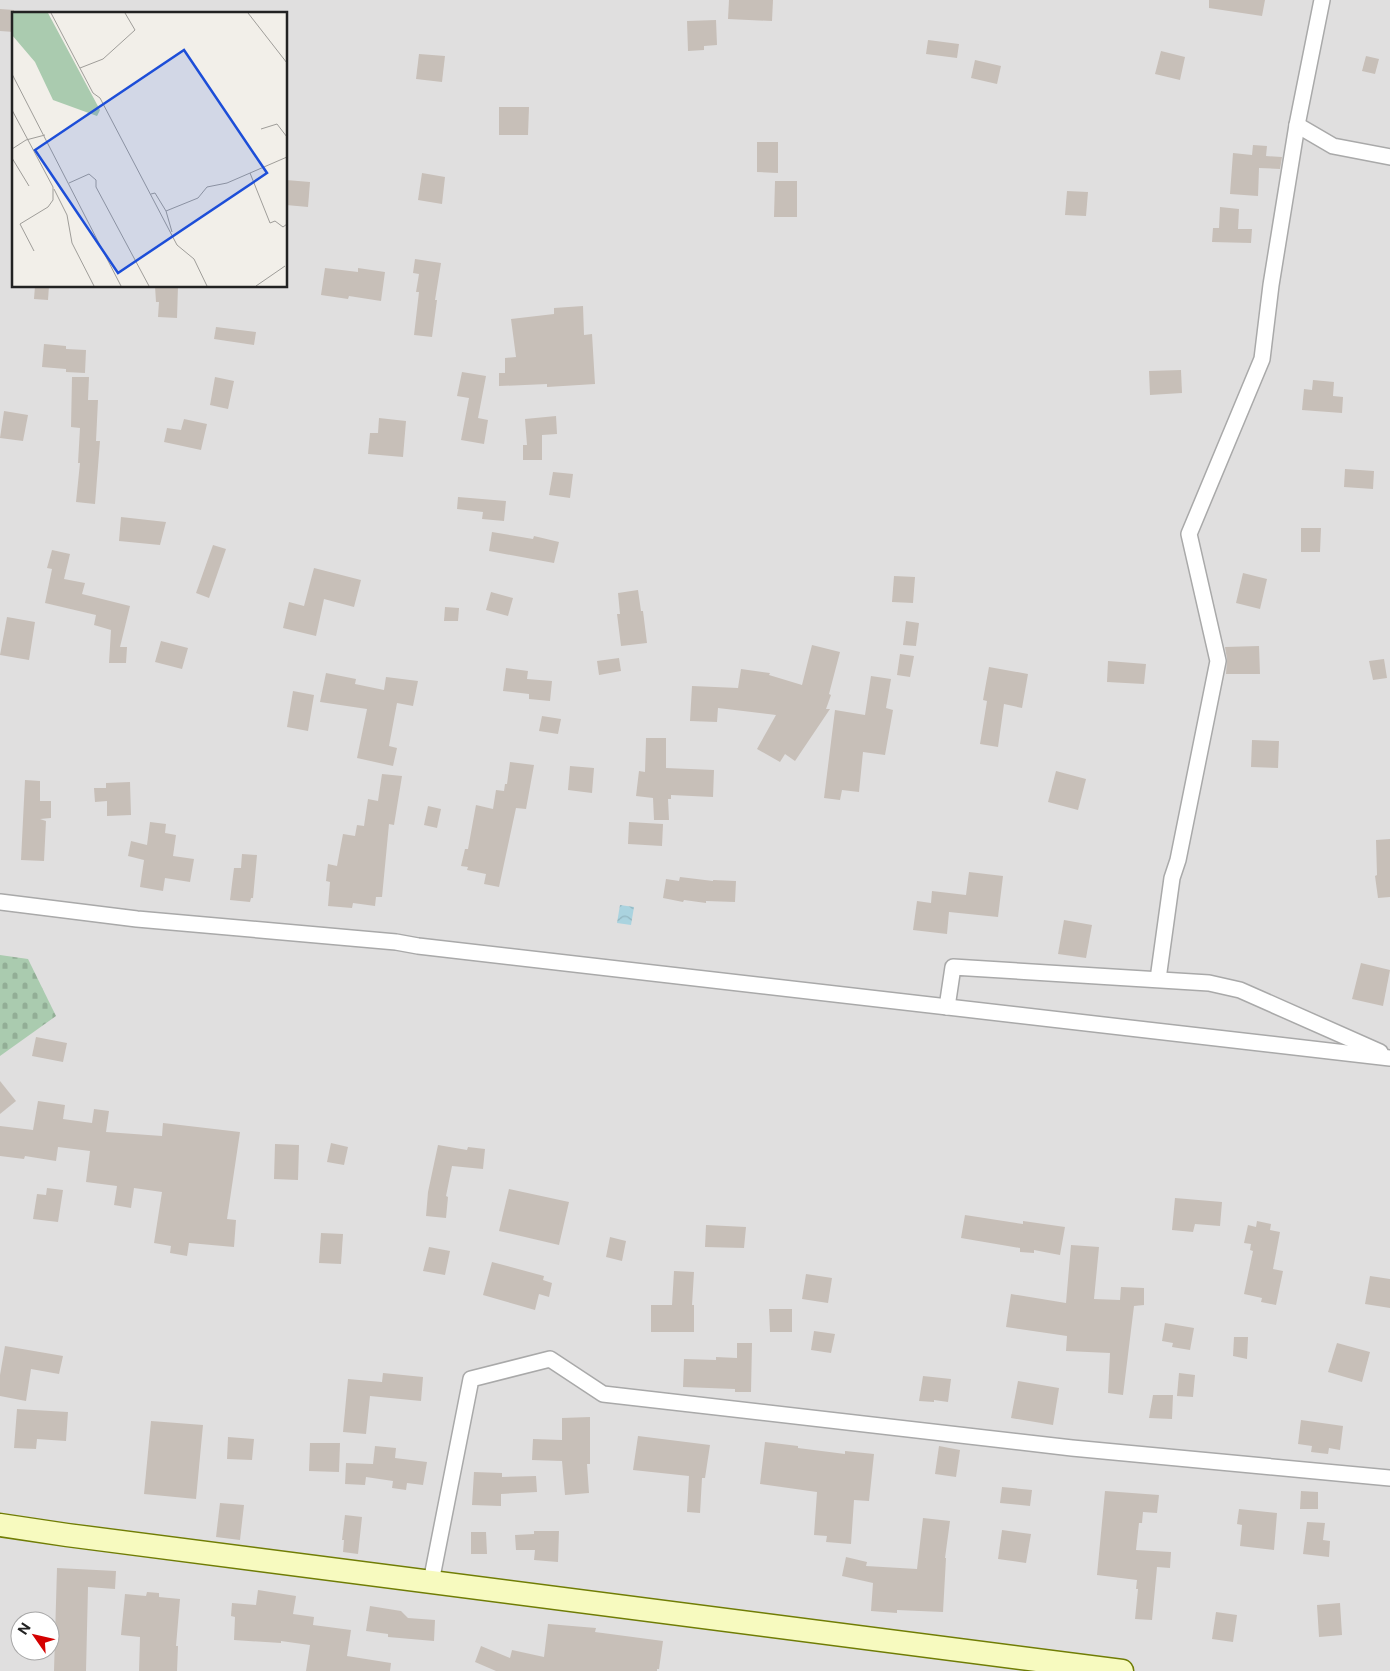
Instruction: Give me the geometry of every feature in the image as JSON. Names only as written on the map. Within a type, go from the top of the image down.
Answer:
[{"type":"street","points":[[1158,979],[1172,878],[1178,860],[1218,661],[1188,534],[1262,359],[1271,285],[1297,124],[1322,0]]},
{"type":"street","points":[[1297,124],[1334,146],[1390,157]]},
{"type":"street","points":[[0,902],[137,919],[396,942],[1390,1057]]},
{"type":"street","points":[[947,1007],[953,968],[1209,983],[1240,990],[1390,1057]]},
{"type":"street","points":[[431,1582],[471,1379],[550,1359],[603,1394],[1072,1448],[1390,1478]]},
{"type":"street","points":[[0,1525],[1122,1671]]},
{"type":"shaded area","points":[[0,0],[1390,0],[1390,1671],[0,1671]]},
{"type":"green space","points":[[0,955],[28,959],[56,1016],[0,1056]]},
{"type":"water","points":[[620,905],[634,907],[631,925],[617,923]]},
{"type":"building","points":[[729,0],[773,0],[772,21],[728,19]]},
{"type":"building","points":[[1209,0],[1265,0],[1262,16],[1209,8]]},
{"type":"building","points":[[0,9],[14,10],[12,12],[12,32],[0,31]]},
{"type":"building","points":[[716,20],[717,45],[704,46],[704,50],[688,51],[687,21]]},
{"type":"building","points":[[928,40],[959,44],[957,58],[926,54]]},
{"type":"building","points":[[1161,51],[1185,57],[1180,80],[1155,74]]},
{"type":"building","points":[[419,54],[445,56],[442,82],[416,79]]},
{"type":"building","points":[[1366,56],[1379,59],[1375,74],[1362,71]]},
{"type":"building","points":[[975,60],[1001,66],[997,84],[971,78]]},
{"type":"building","points":[[499,107],[529,107],[528,135],[499,135]]},
{"type":"building","points":[[757,142],[778,142],[778,173],[757,172]]},
{"type":"building","points":[[1253,145],[1267,146],[1266,156],[1282,157],[1280,169],[1259,168],[1258,196],[1230,194],[1233,153],[1252,155]]},
{"type":"building","points":[[422,173],[445,177],[442,204],[418,200]]},
{"type":"building","points":[[288,180],[310,182],[308,207],[288,205]]},
{"type":"building","points":[[775,181],[797,181],[797,217],[774,217]]},
{"type":"building","points":[[1067,191],[1088,192],[1086,216],[1065,215]]},
{"type":"building","points":[[1220,207],[1239,209],[1238,229],[1252,229],[1251,243],[1212,242],[1213,228],[1219,228]]},
{"type":"building","points":[[415,259],[441,263],[432,337],[414,335],[419,292],[416,292],[419,274],[413,273]]},
{"type":"building","points":[[325,268],[358,272],[358,268],[385,272],[381,301],[349,296],[348,299],[321,295]]},
{"type":"building","points":[[35,288],[49,288],[48,300],[34,299]]},
{"type":"building","points":[[155,288],[178,288],[177,318],[158,317],[159,302],[156,302]]},
{"type":"building","points":[[583,306],[584,335],[592,334],[595,384],[547,387],[547,384],[499,386],[499,373],[505,373],[505,358],[516,357],[511,319],[554,314],[554,308]]},
{"type":"building","points":[[216,327],[256,332],[254,345],[214,339]]},
{"type":"building","points":[[44,344],[66,346],[66,349],[86,350],[85,373],[66,372],[66,369],[42,367]]},
{"type":"building","points":[[1181,370],[1182,393],[1150,395],[1149,371]]},
{"type":"building","points":[[462,372],[486,376],[478,418],[488,420],[484,444],[461,440],[469,398],[457,396]]},
{"type":"building","points":[[72,377],[89,377],[88,400],[98,400],[96,441],[100,441],[95,504],[76,502],[80,463],[78,463],[80,428],[71,427]]},
{"type":"building","points":[[215,377],[234,381],[228,409],[210,405]]},
{"type":"building","points":[[1313,380],[1334,382],[1333,396],[1343,397],[1342,413],[1302,410],[1304,389],[1312,390]]},
{"type":"building","points":[[4,411],[28,415],[23,441],[0,438]]},
{"type":"building","points":[[556,416],[557,434],[542,435],[542,460],[523,460],[523,445],[527,445],[525,419]]},
{"type":"building","points":[[379,418],[406,421],[403,457],[368,454],[370,433],[378,433]]},
{"type":"building","points":[[184,419],[207,424],[201,450],[164,442],[167,428],[181,430]]},
{"type":"building","points":[[1345,469],[1374,471],[1373,489],[1344,487]]},
{"type":"building","points":[[553,472],[573,474],[570,498],[549,495]]},
{"type":"building","points":[[458,497],[506,501],[504,521],[482,519],[483,512],[457,509]]},
{"type":"building","points":[[121,517],[166,522],[160,545],[119,541]]},
{"type":"building","points":[[1301,528],[1321,528],[1320,552],[1301,552]]},
{"type":"building","points":[[492,532],[533,539],[534,536],[559,542],[554,563],[489,551]]},
{"type":"building","points":[[213,545],[226,549],[209,598],[196,593]]},
{"type":"building","points":[[52,550],[70,554],[64,579],[85,583],[82,594],[130,606],[120,647],[127,647],[126,663],[109,663],[111,630],[94,625],[96,615],[45,603],[52,569],[47,568]]},
{"type":"building","points":[[314,568],[361,580],[354,607],[324,599],[316,636],[283,628],[289,602],[304,606]]},
{"type":"building","points":[[1243,573],[1267,579],[1260,609],[1236,603]]},
{"type":"building","points":[[894,576],[915,577],[913,603],[892,602]]},
{"type":"building","points":[[638,590],[647,643],[621,646],[617,614],[620,614],[618,593]]},
{"type":"building","points":[[491,592],[513,598],[508,616],[486,610]]},
{"type":"building","points":[[445,607],[459,608],[458,621],[444,621]]},
{"type":"building","points":[[7,617],[35,622],[29,660],[0,655]]},
{"type":"building","points":[[906,621],[919,623],[916,646],[903,645]]},
{"type":"building","points":[[161,641],[188,648],[182,669],[155,662]]},
{"type":"building","points":[[812,645],[840,652],[829,694],[831,695],[826,709],[830,709],[795,761],[785,754],[780,762],[757,749],[776,715],[718,708],[717,722],[690,721],[692,686],[738,688],[741,669],[770,673],[769,675],[802,685]]},
{"type":"building","points":[[1259,646],[1260,674],[1226,674],[1227,659],[1225,647]]},
{"type":"building","points":[[900,654],[914,656],[910,677],[897,675]]},
{"type":"building","points":[[619,658],[621,671],[599,675],[597,661]]},
{"type":"building","points":[[1384,659],[1387,678],[1373,680],[1369,661]]},
{"type":"building","points":[[1108,661],[1146,664],[1144,684],[1107,682]]},
{"type":"building","points":[[989,667],[1028,674],[1022,708],[1004,704],[998,747],[980,744],[987,701],[983,700]]},
{"type":"building","points":[[506,668],[528,671],[527,679],[552,681],[550,701],[529,699],[529,694],[503,691]]},
{"type":"building","points":[[326,673],[356,679],[355,684],[384,690],[386,677],[418,681],[413,706],[397,703],[389,746],[397,748],[393,766],[357,758],[367,709],[320,702]]},
{"type":"building","points":[[871,676],[891,679],[886,708],[893,710],[885,755],[863,752],[859,792],[842,790],[840,800],[824,798],[835,710],[865,715]]},
{"type":"building","points":[[293,691],[314,695],[308,731],[287,727]]},
{"type":"building","points":[[542,716],[561,719],[558,734],[539,731]]},
{"type":"building","points":[[646,738],[666,738],[666,768],[714,770],[713,797],[671,795],[671,799],[668,799],[669,820],[654,820],[653,798],[636,796],[639,771],[645,772]]},
{"type":"building","points":[[1252,740],[1279,741],[1278,768],[1251,767]]},
{"type":"building","points":[[510,762],[534,765],[526,809],[516,808],[499,887],[484,884],[486,874],[467,870],[468,867],[461,866],[465,849],[468,849],[476,805],[493,809],[496,790],[504,791],[505,784],[507,784]]},
{"type":"building","points":[[570,766],[594,768],[592,793],[568,790]]},
{"type":"building","points":[[1056,771],[1086,779],[1078,810],[1048,802]]},
{"type":"building","points":[[382,774],[402,776],[394,825],[389,824],[382,897],[376,897],[375,906],[353,903],[352,908],[328,906],[330,882],[326,881],[328,864],[337,866],[343,834],[355,836],[357,825],[364,826],[368,799],[378,801]]},
{"type":"building","points":[[25,780],[40,781],[40,801],[51,801],[51,818],[40,819],[46,821],[44,861],[21,860]]},
{"type":"building","points":[[130,782],[131,815],[107,816],[107,801],[95,802],[94,788],[106,788],[106,783]]},
{"type":"building","points":[[428,806],[441,809],[437,828],[424,825]]},
{"type":"building","points":[[150,822],[166,824],[165,833],[176,835],[173,856],[194,859],[190,882],[165,878],[163,891],[140,887],[144,860],[128,856],[131,841],[147,845]]},
{"type":"building","points":[[629,822],[663,824],[662,846],[628,844]]},
{"type":"building","points":[[1390,839],[1390,897],[1378,898],[1375,876],[1377,875],[1376,840]]},
{"type":"building","points":[[242,854],[257,855],[253,898],[251,898],[250,902],[230,900],[234,868],[241,868]]},
{"type":"building","points":[[969,872],[1003,876],[998,917],[949,912],[947,934],[913,930],[917,901],[931,903],[932,891],[966,895]]},
{"type":"building","points":[[680,877],[713,881],[736,881],[735,902],[706,901],[706,903],[684,900],[683,902],[663,898],[666,879],[679,881]]},
{"type":"building","points":[[1064,920],[1092,925],[1086,958],[1058,954]]},
{"type":"building","points":[[1361,963],[1390,970],[1383,1006],[1352,999]]},
{"type":"building","points":[[36,1037],[67,1043],[63,1062],[32,1056]]},
{"type":"building","points":[[0,1081],[16,1101],[0,1114]]},
{"type":"building","points":[[38,1101],[65,1105],[63,1119],[92,1123],[94,1109],[109,1111],[106,1132],[162,1136],[163,1123],[240,1132],[227,1219],[236,1220],[234,1247],[189,1243],[187,1256],[170,1253],[171,1246],[154,1243],[162,1192],[134,1188],[131,1208],[114,1205],[117,1186],[86,1182],[90,1151],[58,1147],[56,1161],[25,1156],[24,1159],[0,1156],[0,1126],[33,1130]]},
{"type":"building","points":[[331,1143],[348,1147],[344,1165],[327,1162]]},
{"type":"building","points":[[275,1144],[299,1145],[298,1180],[274,1179]]},
{"type":"building","points":[[438,1145],[467,1150],[468,1147],[485,1149],[483,1169],[452,1166],[446,1196],[448,1197],[446,1218],[426,1216],[428,1192]]},
{"type":"building","points":[[47,1188],[63,1190],[58,1222],[33,1219],[37,1194],[46,1195]]},
{"type":"building","points":[[509,1189],[569,1202],[559,1245],[499,1231]]},
{"type":"building","points":[[1175,1198],[1222,1202],[1220,1226],[1195,1224],[1193,1232],[1172,1230]]},
{"type":"building","points":[[965,1215],[1023,1224],[1023,1221],[1065,1227],[1060,1255],[1034,1250],[1034,1253],[1020,1252],[1020,1248],[961,1238]]},
{"type":"building","points":[[1257,1221],[1271,1224],[1270,1230],[1280,1232],[1273,1269],[1283,1271],[1276,1305],[1261,1302],[1262,1298],[1244,1294],[1253,1251],[1250,1250],[1251,1244],[1244,1243],[1248,1225],[1256,1227]]},
{"type":"building","points":[[706,1225],[746,1227],[744,1248],[705,1247]]},
{"type":"building","points":[[321,1233],[343,1234],[341,1264],[319,1263]]},
{"type":"building","points":[[610,1237],[626,1241],[622,1261],[606,1257]]},
{"type":"building","points":[[1071,1245],[1099,1247],[1094,1299],[1120,1300],[1121,1287],[1144,1288],[1144,1305],[1134,1306],[1123,1395],[1108,1393],[1110,1353],[1066,1351],[1067,1336],[1006,1327],[1011,1294],[1066,1303]]},
{"type":"building","points":[[429,1247],[450,1251],[445,1275],[423,1271]]},
{"type":"building","points":[[492,1262],[544,1276],[543,1280],[552,1283],[549,1297],[539,1294],[535,1310],[483,1295]]},
{"type":"building","points":[[674,1271],[694,1272],[692,1305],[694,1305],[694,1332],[651,1332],[651,1305],[672,1305]]},
{"type":"building","points":[[806,1274],[832,1278],[828,1303],[802,1299]]},
{"type":"building","points":[[1370,1276],[1390,1279],[1390,1308],[1365,1304]]},
{"type":"building","points":[[769,1309],[792,1309],[792,1332],[770,1332]]},
{"type":"building","points":[[1165,1323],[1194,1328],[1190,1350],[1172,1347],[1173,1343],[1162,1341]]},
{"type":"building","points":[[814,1331],[835,1334],[831,1353],[811,1350]]},
{"type":"building","points":[[1234,1337],[1248,1337],[1247,1359],[1233,1356]]},
{"type":"building","points":[[737,1343],[752,1343],[751,1392],[735,1392],[735,1389],[683,1387],[684,1359],[716,1360],[716,1357],[737,1358]]},
{"type":"building","points":[[1337,1343],[1370,1352],[1362,1382],[1328,1372]]},
{"type":"building","points":[[5,1346],[63,1356],[59,1374],[31,1369],[26,1401],[0,1396],[0,1375]]},
{"type":"building","points":[[383,1373],[423,1377],[421,1401],[370,1396],[366,1434],[343,1432],[348,1379],[382,1382]]},
{"type":"building","points":[[1179,1373],[1195,1375],[1193,1397],[1177,1396]]},
{"type":"building","points":[[923,1376],[951,1379],[948,1402],[934,1400],[934,1402],[919,1401]]},
{"type":"building","points":[[1018,1381],[1059,1388],[1053,1425],[1011,1418]]},
{"type":"building","points":[[1153,1395],[1173,1395],[1172,1419],[1149,1418]]},
{"type":"building","points":[[17,1409],[68,1412],[66,1441],[37,1439],[36,1449],[14,1448]]},
{"type":"building","points":[[590,1417],[590,1464],[587,1464],[589,1493],[565,1495],[562,1461],[532,1460],[533,1439],[562,1440],[562,1418]]},
{"type":"building","points":[[1301,1420],[1343,1426],[1340,1450],[1329,1448],[1328,1454],[1311,1452],[1312,1446],[1298,1444]]},
{"type":"building","points":[[151,1421],[203,1425],[196,1499],[144,1494]]},
{"type":"building","points":[[638,1436],[710,1445],[705,1478],[702,1478],[700,1513],[687,1512],[689,1476],[633,1470]]},
{"type":"building","points":[[228,1437],[254,1439],[252,1460],[227,1459]]},
{"type":"building","points":[[765,1442],[845,1454],[845,1451],[874,1454],[869,1501],[854,1500],[851,1544],[826,1542],[827,1536],[814,1535],[817,1492],[760,1484]]},
{"type":"building","points":[[310,1443],[340,1443],[339,1472],[309,1471]]},
{"type":"building","points":[[375,1446],[396,1448],[395,1458],[427,1462],[423,1485],[407,1483],[406,1490],[392,1488],[393,1481],[366,1477],[365,1485],[345,1484],[346,1463],[373,1464]]},
{"type":"building","points":[[939,1446],[960,1450],[956,1477],[935,1474]]},
{"type":"building","points":[[474,1472],[502,1473],[502,1477],[536,1476],[537,1492],[501,1494],[501,1506],[472,1505]]},
{"type":"building","points":[[1002,1487],[1032,1490],[1030,1506],[1000,1503]]},
{"type":"building","points":[[1105,1491],[1159,1495],[1157,1513],[1143,1512],[1142,1523],[1139,1523],[1136,1550],[1171,1552],[1170,1568],[1157,1567],[1152,1620],[1135,1619],[1137,1580],[1097,1575]]},
{"type":"building","points":[[1301,1491],[1318,1492],[1318,1509],[1300,1509]]},
{"type":"building","points":[[220,1503],[244,1505],[240,1540],[216,1537]]},
{"type":"building","points":[[1239,1509],[1277,1513],[1274,1550],[1240,1546],[1242,1525],[1237,1524]]},
{"type":"building","points":[[345,1515],[362,1517],[358,1554],[343,1552],[344,1540],[342,1540]]},
{"type":"building","points":[[923,1518],[950,1521],[945,1558],[943,1612],[897,1610],[897,1613],[871,1611],[873,1583],[842,1576],[846,1557],[867,1562],[866,1566],[917,1569]]},
{"type":"building","points":[[1307,1522],[1325,1523],[1323,1540],[1330,1541],[1329,1557],[1303,1554]]},
{"type":"building","points":[[1002,1530],[1031,1534],[1026,1563],[998,1559]]},
{"type":"building","points":[[534,1531],[559,1531],[558,1562],[534,1560],[535,1550],[516,1550],[515,1535],[534,1534]]},
{"type":"building","points":[[471,1532],[486,1532],[487,1554],[471,1554]]},
{"type":"building","points":[[57,1568],[116,1571],[115,1589],[88,1587],[86,1671],[54,1671],[54,1661],[60,1661],[60,1611],[56,1611]]},
{"type":"building","points":[[258,1590],[296,1596],[293,1614],[314,1617],[313,1625],[351,1630],[347,1656],[391,1663],[390,1671],[306,1671],[310,1645],[281,1641],[281,1643],[234,1640],[235,1617],[231,1616],[232,1603],[256,1605]]},
{"type":"building","points":[[147,1592],[159,1593],[159,1597],[180,1599],[176,1646],[178,1646],[177,1671],[139,1671],[140,1637],[121,1635],[125,1594],[146,1596]]},
{"type":"building","points":[[1340,1603],[1342,1635],[1319,1637],[1317,1605]]},
{"type":"building","points":[[370,1606],[401,1611],[408,1618],[435,1620],[434,1641],[388,1637],[388,1634],[366,1631]]},
{"type":"building","points":[[1216,1612],[1237,1615],[1233,1642],[1212,1639]]},
{"type":"building","points":[[548,1624],[596,1628],[595,1632],[663,1641],[659,1669],[657,1671],[496,1671],[475,1662],[481,1646],[510,1658],[512,1650],[544,1657]]}]
